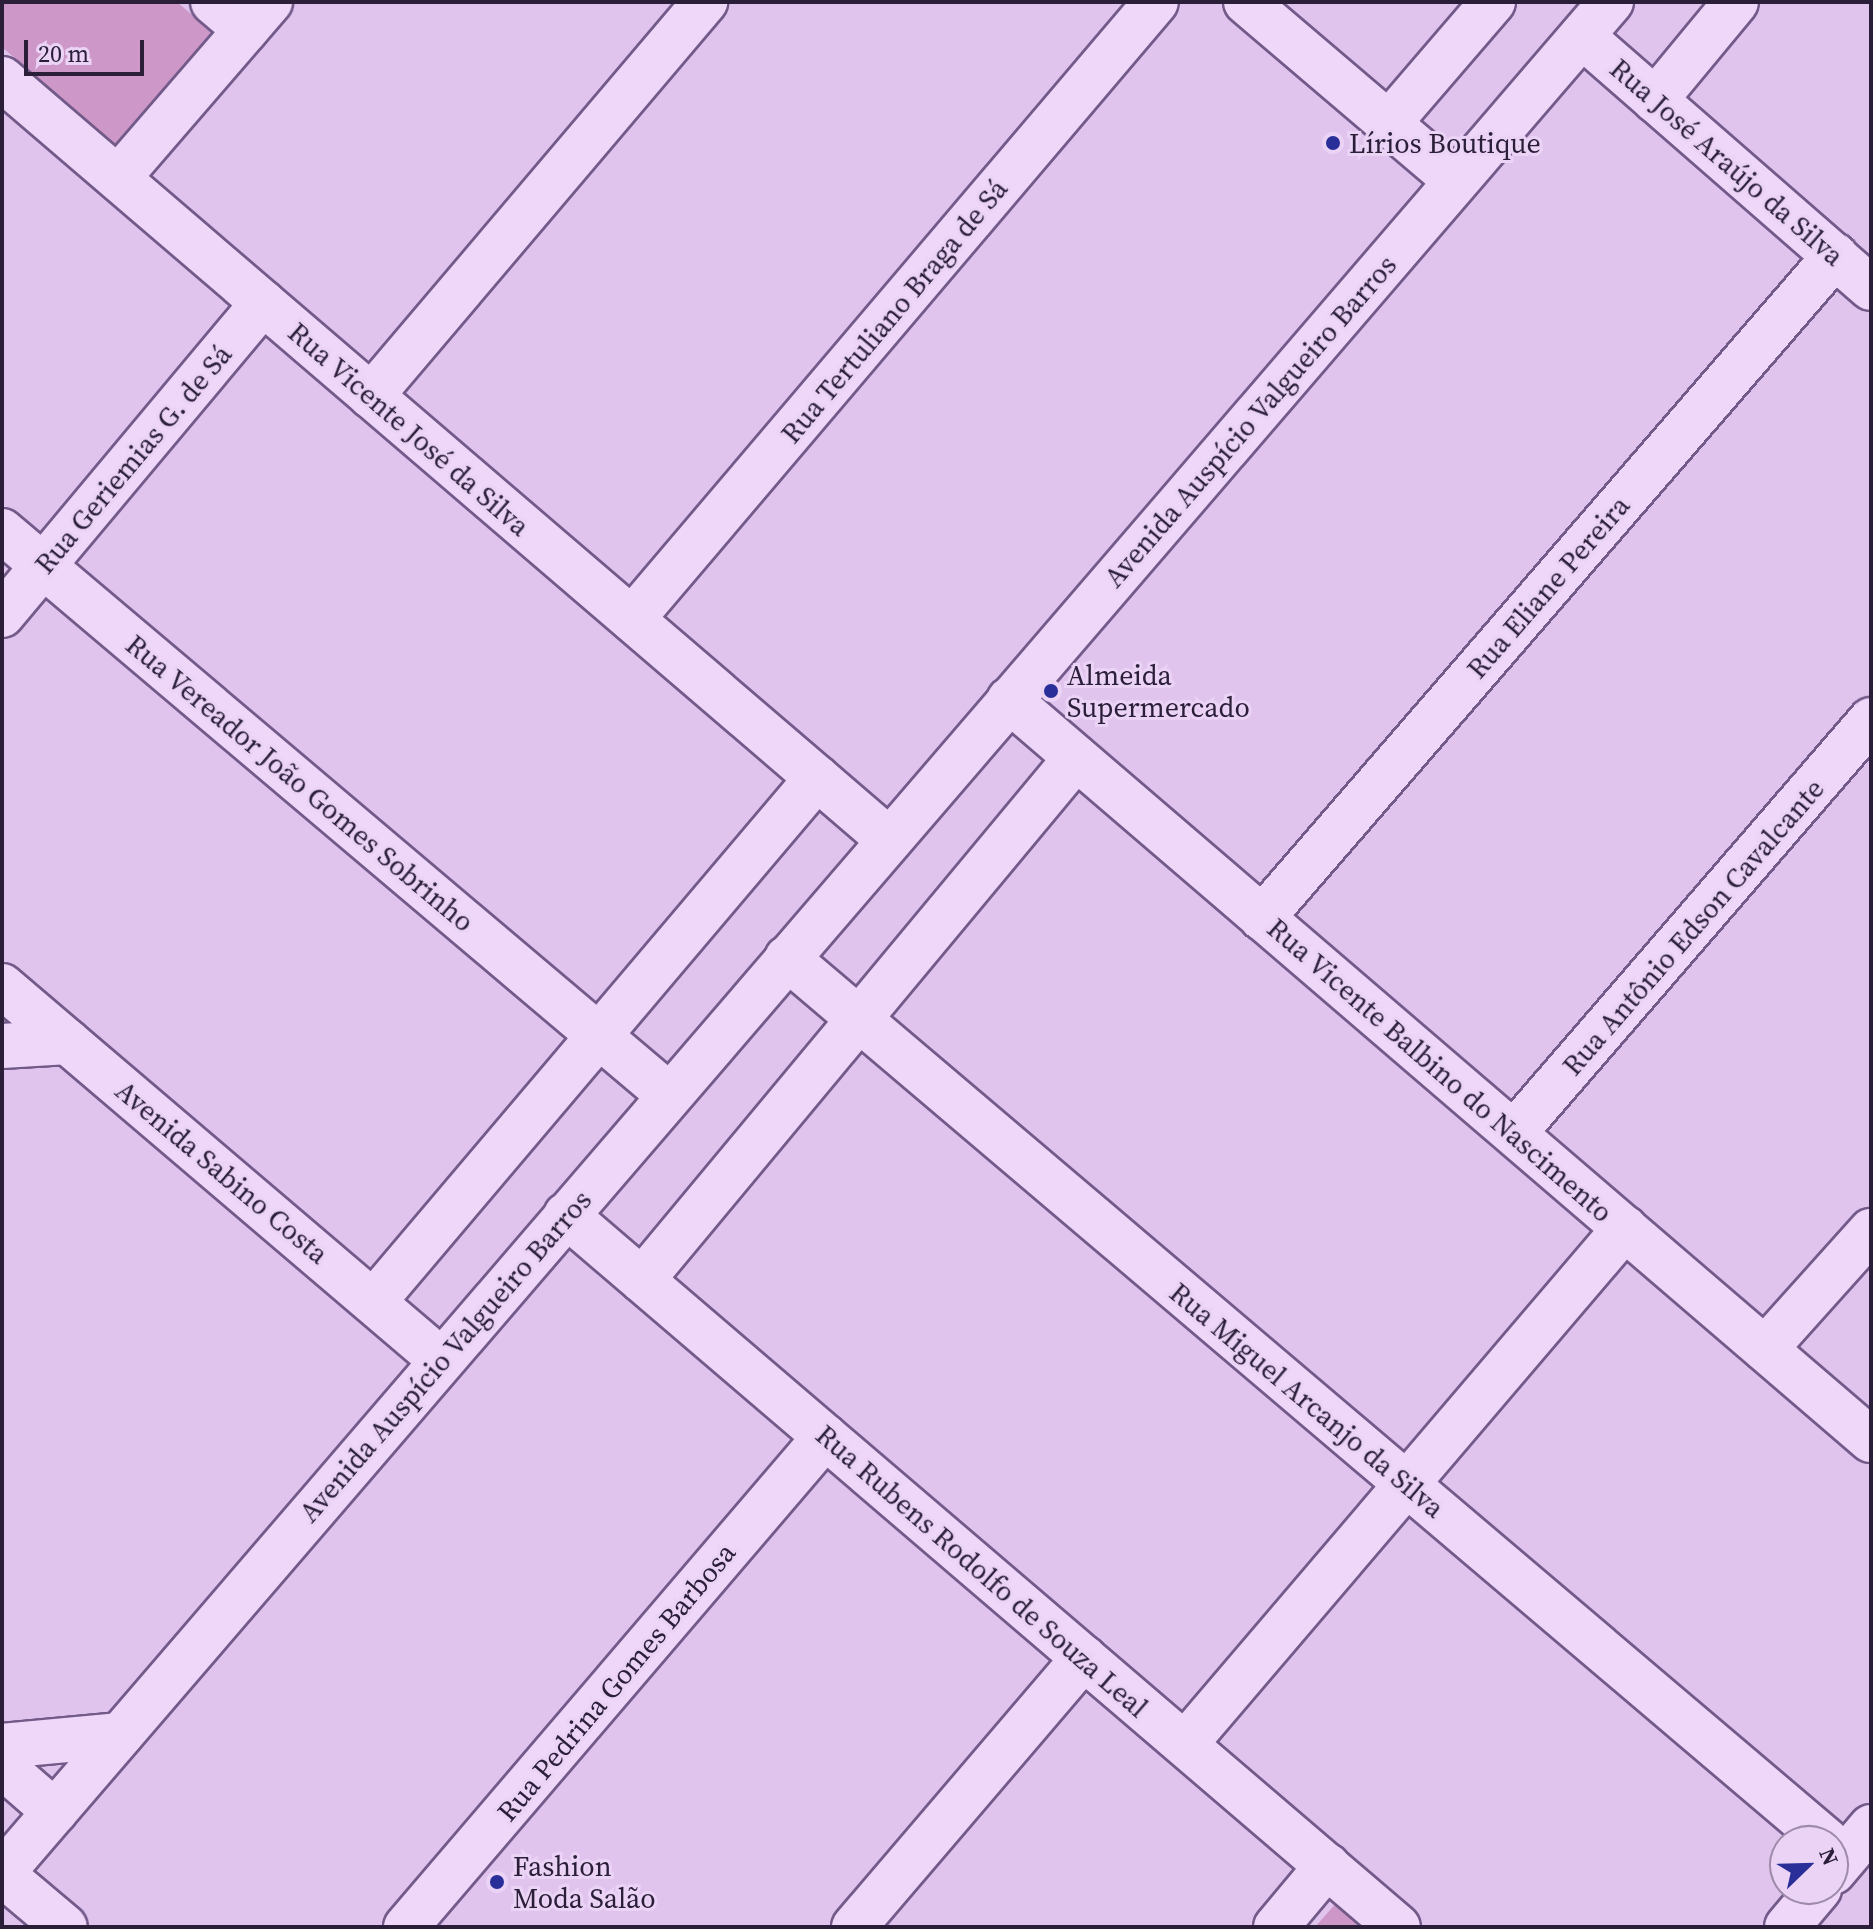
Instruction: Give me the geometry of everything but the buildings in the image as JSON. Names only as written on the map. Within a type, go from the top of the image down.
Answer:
[{"type":"street","points":[[118,178],[258,16],[213,2]]},
{"type":"street","points":[[371,396],[705,2]]},
{"type":"street","name":"Rua Tertuliano Braga de Sá","points":[[632,619],[1156,2]]},
{"type":"street","points":[[1246,2],[1456,181]]},
{"type":"street","points":[[1388,124],[1493,2]]},
{"type":"street","name":"Avenida Auspício Valgueiro Barros","points":[[2,1873],[1611,2]]},
{"type":"street","points":[[1655,100],[1736,2]]},
{"type":"street","name":"Rua José Araújo da Silva","points":[[1582,36],[1871,288]]},
{"type":"street","name":"Rua Vicente José da Silva","points":[[2,79],[817,778]]},
{"type":"street","name":"Rua Eliane Pereira","points":[[1262,918],[1835,256]]},
{"type":"street","name":"Rua Geriemias G. de Sá","points":[[2,615],[263,303]]},
{"type":"street","name":"Rua Vereador João Gomes Sobrinho","points":[[2,531],[669,1095]]},
{"type":"street","name":"Rua Vicente Balbino do Nascimento","points":[[1009,700],[1871,1440]]},
{"type":"street","name":"Rua Antônio Edson Cavalcante","points":[[1514,1133],[1871,720]]},
{"type":"street","points":[[642,1280],[1076,758]]},
{"type":"street","points":[[375,1300],[817,778],[889,840]]},
{"type":"street","name":"Rua Miguel Arcanjo da Silva","points":[[787,958],[1803,1825]]},
{"type":"street","name":"Avenida Sabino Costa","points":[[2,986],[375,1300],[441,1360]]},
{"type":"street","points":[[2,1046],[68,1042]]},
{"type":"street","name":"Rua Rubens Rodolfo de Souza Leal","points":[[566,1215],[1398,1927]]},
{"type":"street","points":[[1185,1744],[1625,1228]]},
{"type":"street","points":[[1765,1349],[1871,1231]]},
{"type":"street","name":"Rua Pedrina Gomes Barbosa","points":[[406,1927],[825,1437]]},
{"type":"street","points":[[854,1927],[1084,1658]]},
{"type":"street","points":[[2,1746],[120,1735]]},
{"type":"street","points":[[2,1766],[55,1812]]},
{"type":"street","points":[[1276,1927],[1327,1866]]},
{"type":"street","points":[[2,1873],[65,1927]]},
{"type":"street","points":[[1787,1927],[1803,1905]]},
{"type":"shaded area","points":[[2,2],[177,2],[216,35],[119,148],[2,47]]},
{"type":"shaded area","points":[[1346,1892],[1386,1927],[1315,1927]]},
{"type":"place","name":"Lírios Boutique","points":[[1333,143]]},
{"type":"place","name":"Almeida Supermercado","points":[[1051,691]]},
{"type":"place","name":"Fashion Moda Salão","points":[[497,1882]]}]
